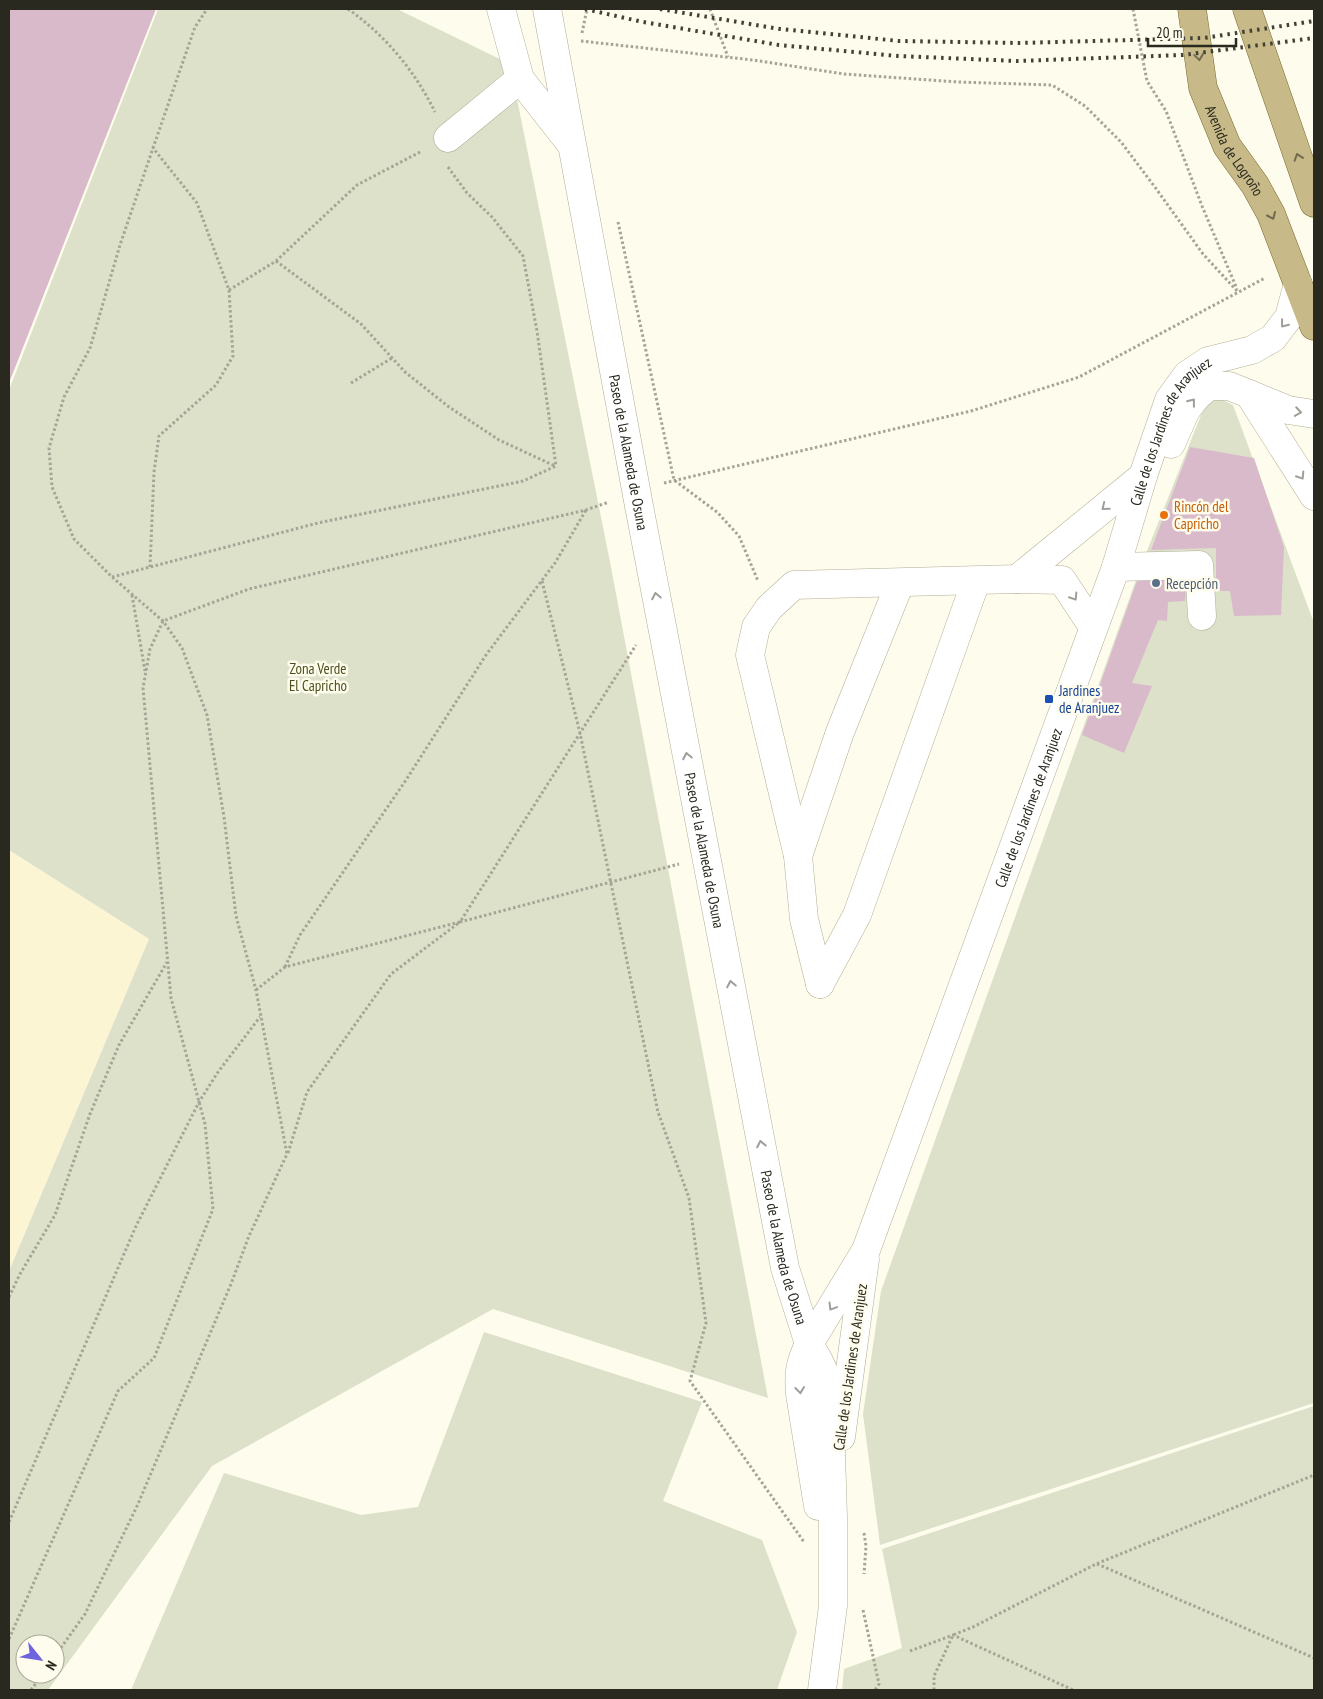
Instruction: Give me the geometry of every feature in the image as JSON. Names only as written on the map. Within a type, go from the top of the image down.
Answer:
[{"type":"main road","name":"Avenida de Logroño","points":[[1192,9],[1203,88],[1227,146],[1255,185],[1271,214],[1314,326]]},
{"type":"main road","points":[[1247,9],[1314,203]]},
{"type":"street","points":[[501,9],[520,79],[573,148]]},
{"type":"street","name":"Paseo de la Alameda de Osuna","points":[[547,9],[639,506],[785,1268],[810,1344],[826,1377],[832,1484],[821,1552],[833,1606],[822,1690]]},
{"type":"street","points":[[440,142],[520,79]]},
{"type":"street","name":"Calle de los Jardines de Aranjuez","points":[[821,1552],[826,1544],[820,1519],[800,1394],[798,1375],[802,1360],[866,1250],[1092,627],[1116,567],[1143,476],[1169,400],[1187,375],[1208,361],[1252,350],[1273,338],[1290,317],[1298,284]]},
{"type":"street","points":[[1125,540],[1186,410],[1197,396],[1209,386],[1228,386],[1288,410],[1314,414]]},
{"type":"street","points":[[1249,394],[1314,496]]},
{"type":"street","points":[[1017,580],[1143,476]]},
{"type":"street","points":[[1116,567],[1199,565],[1202,616]]},
{"type":"street","points":[[976,580],[857,915],[820,984],[804,919],[798,856],[750,656],[756,627],[770,608],[794,585],[976,580],[1062,580],[1092,627]]},
{"type":"street","points":[[798,856],[840,732],[900,583]]},
{"type":"street","name":"Calle de los Jardines de Aranjuez","points":[[832,1484],[845,1420],[866,1250]]},
{"type":"path","points":[[206,9],[195,27],[152,148],[120,244],[90,348],[64,397],[48,448],[52,487],[74,539],[112,577],[163,621],[182,648],[207,715],[224,817],[236,916],[256,990],[287,1154]]},
{"type":"path","points":[[348,9],[366,22],[400,55],[428,97],[440,142],[467,193],[492,217],[523,256],[537,331],[556,466]]},
{"type":"path","points":[[582,50],[580,41],[587,9]]},
{"type":"path","points":[[710,9],[728,57]]},
{"type":"path","points":[[1133,9],[1147,81],[1166,111],[1202,206],[1238,292]]},
{"type":"path","points":[[580,41],[728,57],[844,74],[958,82],[1052,85],[1085,106],[1121,142],[1202,254],[1238,292]]},
{"type":"path","points":[[229,290],[276,261],[357,185],[440,142]]},
{"type":"path","points":[[150,567],[154,472],[159,436],[216,385],[233,356],[229,290],[197,203],[152,148]]},
{"type":"path","points":[[616,213],[674,480],[717,512],[739,536],[770,608]]},
{"type":"path","points":[[276,261],[361,324],[405,372],[449,407],[499,440],[556,466]]},
{"type":"path","points":[[658,484],[971,412],[1079,378],[1267,277]]},
{"type":"path","points":[[351,382],[392,358]]},
{"type":"path","points":[[112,577],[318,523],[523,481],[556,466]]},
{"type":"path","points":[[9,1639],[118,1391],[154,1358],[213,1209],[205,1124],[171,998],[143,688],[150,649],[163,621],[250,589],[586,510],[610,501]]},
{"type":"path","points":[[285,967],[300,934],[406,780],[486,655],[555,563],[586,510]]},
{"type":"path","points":[[542,581],[580,733],[658,1112],[689,1198],[706,1324],[690,1381],[821,1552]]},
{"type":"path","points":[[132,595],[146,673]]},
{"type":"path","points":[[65,1642],[85,1614],[138,1504],[231,1284],[249,1236],[287,1154],[307,1092],[391,974],[460,922],[638,643]]},
{"type":"path","points":[[256,990],[285,967],[682,864]]},
{"type":"path","points":[[9,1297],[20,1274],[55,1215],[90,1114],[119,1045],[168,961]]},
{"type":"path","points":[[9,1522],[136,1226],[199,1102],[218,1072],[260,1017]]},
{"type":"path","points":[[910,1651],[972,1627],[1096,1564],[1314,1475]]},
{"type":"path","points":[[863,1528],[866,1546],[864,1582]]},
{"type":"path","points":[[1096,1564],[1314,1658]]},
{"type":"path","points":[[862,1608],[879,1684],[874,1690]]},
{"type":"path","points":[[934,1690],[934,1676],[953,1635]]},
{"type":"path","points":[[953,1635],[1073,1690]]},
{"type":"shaded area","points":[[9,850],[149,939],[9,1271]]},
{"type":"green space","name":"Zona Verde El Capricho","points":[[158,9],[397,9],[510,64],[610,562],[768,1398],[493,1309],[212,1466],[65,1667],[65,1634],[15,1634],[15,1684],[52,1684],[48,1690],[9,1690],[9,1271],[149,939],[9,850],[9,390]]},
{"type":"green space","points":[[1219,398],[1233,405],[1314,623],[1314,1403],[880,1545],[863,1414],[881,1291],[1141,566],[1205,405]]},
{"type":"green space","points":[[484,1332],[702,1402],[663,1501],[762,1540],[797,1632],[777,1690],[131,1690],[224,1473],[361,1515],[418,1507]]},
{"type":"green space","points":[[1314,1406],[1314,1690],[842,1690],[844,1669],[902,1648],[882,1549]]},
{"type":"building","points":[[9,9],[156,9],[9,383]]},
{"type":"building","points":[[1190,447],[1254,458],[1284,547],[1281,615],[1234,616],[1230,591],[1216,591],[1216,548],[1151,550]]},
{"type":"building","points":[[1138,578],[1187,580],[1185,601],[1168,602],[1167,621],[1158,620],[1132,683],[1152,686],[1124,753],[1082,735]]},
{"type":"railway","points":[[585,9],[643,22],[779,45],[898,56],[1017,61],[1183,55],[1314,38]]},
{"type":"railway","points":[[660,9],[780,29],[899,41],[1019,43],[1204,38],[1314,21]]},
{"type":"place","name":"Rincón del Capricho","points":[[1164,515]]},
{"type":"place","name":"Recepción","points":[[1156,583]]},
{"type":"place","name":"Jardines de Aranjuez","points":[[1049,699]]}]
